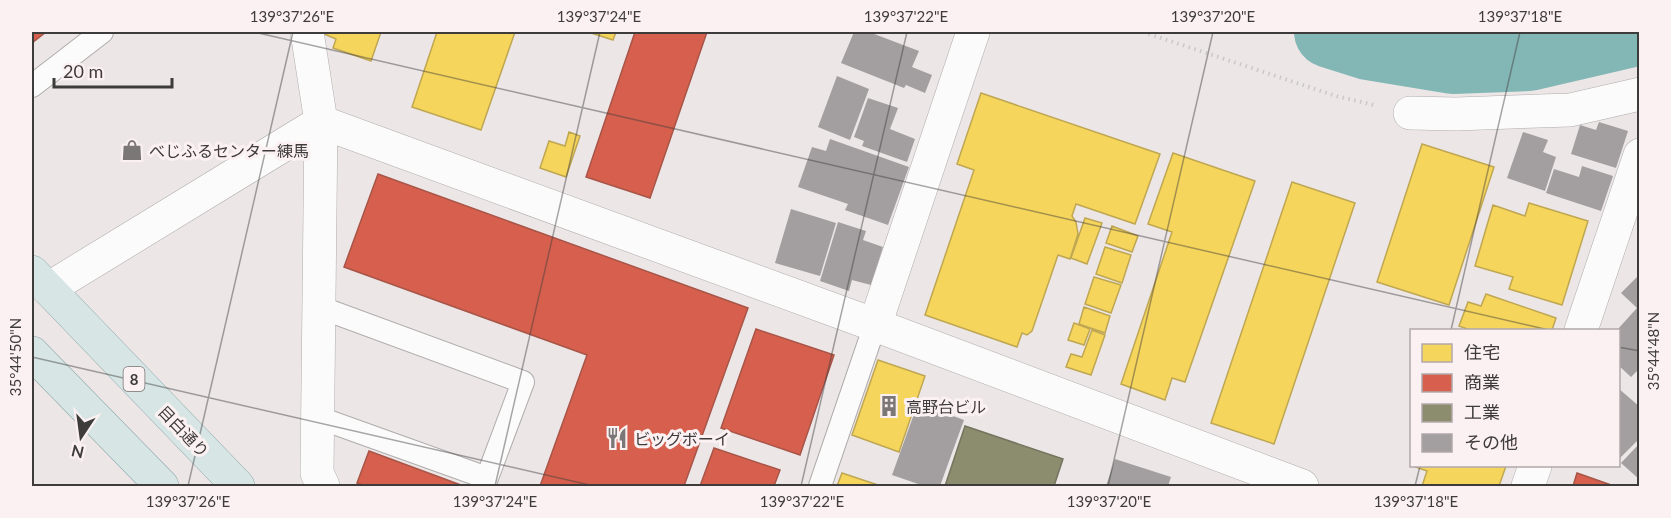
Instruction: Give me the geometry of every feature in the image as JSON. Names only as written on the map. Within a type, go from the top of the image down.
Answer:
[{"type":"main road","name":"目白通り","points":[[40,280],[238,486]]},
{"type":"main road","points":[[32,353],[162,486]]},
{"type":"street","points":[[307,32],[321,122],[317,473],[323,486]]},
{"type":"street","points":[[875,325],[973,32]]},
{"type":"street","points":[[1410,113],[1456,114],[1570,110],[1640,94]]},
{"type":"street","points":[[40,280],[321,122],[875,325],[1302,486]]},
{"type":"street","points":[[1581,329],[1637,172]]},
{"type":"street","points":[[1528,486],[1534,467]]},
{"type":"lane","points":[[32,86],[102,32]]},
{"type":"lane","points":[[317,417],[486,482],[523,382],[319,307]]},
{"type":"lane","points":[[820,486],[875,325]]},
{"type":"path","points":[[1143,32],[1336,96],[1410,113]]},
{"type":"building: 住宅","points":[[324,32],[381,32],[371,61],[333,48],[336,39]]},
{"type":"building: 住宅","points":[[437,32],[515,32],[481,130],[412,107]]},
{"type":"building: 住宅","points":[[588,32],[616,32],[613,40]]},
{"type":"building: 住宅","points":[[981,93],[1160,154],[1135,224],[1076,204],[1072,216],[1076,222],[1078,234],[1070,259],[1058,255],[1032,331],[1027,335],[1022,333],[1017,347],[925,315],[974,170],[957,164]]},
{"type":"building: 住宅","points":[[569,132],[580,136],[566,177],[540,168],[549,141],[565,146]]},
{"type":"building: 住宅","points":[[1422,144],[1494,167],[1449,305],[1377,282]]},
{"type":"building: 住宅","points":[[1173,153],[1255,181],[1185,382],[1172,378],[1165,400],[1121,384],[1172,232],[1148,224]]},
{"type":"building: 住宅","points":[[1292,182],[1355,203],[1274,444],[1211,423]]},
{"type":"building: 住宅","points":[[1529,203],[1588,221],[1562,305],[1509,289],[1513,277],[1475,266],[1493,205],[1525,216]]},
{"type":"building: 住宅","points":[[1085,218],[1102,223],[1087,264],[1071,258]]},
{"type":"building: 住宅","points":[[1112,226],[1138,236],[1132,252],[1106,243]]},
{"type":"building: 住宅","points":[[1105,247],[1131,255],[1122,283],[1096,274]]},
{"type":"building: 住宅","points":[[1094,277],[1121,285],[1111,313],[1085,304]]},
{"type":"building: 住宅","points":[[1486,294],[1556,318],[1552,329],[1467,329],[1459,326],[1468,302],[1481,306]]},
{"type":"building: 住宅","points":[[1084,307],[1110,316],[1105,333],[1079,324]]},
{"type":"building: 住宅","points":[[1074,323],[1090,329],[1084,345],[1068,340]]},
{"type":"building: 住宅","points":[[1092,330],[1105,335],[1091,375],[1066,367],[1071,354],[1082,357]]},
{"type":"building: 住宅","name":"高野台ビル","points":[[878,360],[925,376],[899,452],[852,435]]},
{"type":"building: 住宅","points":[[1416,467],[1506,467],[1499,486],[1422,486],[1427,471]]},
{"type":"building: 住宅","points":[[842,473],[881,486],[837,486]]},
{"type":"building: 商業","points":[[32,32],[46,32],[32,43]]},
{"type":"building: 商業","points":[[635,32],[707,32],[650,198],[586,177]]},
{"type":"building: 商業","points":[[378,174],[748,308],[684,486],[540,486],[587,355],[344,267]]},
{"type":"building: 商業","points":[[756,329],[834,355],[800,455],[721,428]]},
{"type":"building: 商業","points":[[714,448],[780,470],[774,486],[700,486]]},
{"type":"building: 商業","points":[[369,451],[461,486],[366,486],[357,483]]},
{"type":"building: 商業","points":[[1577,473],[1614,486],[1573,486]]},
{"type":"building: 工業","points":[[965,426],[1063,459],[1054,486],[945,486]]},
{"type":"building: その他","points":[[854,32],[869,32],[919,51],[912,67],[932,75],[925,93],[906,85],[904,88],[841,63]]},
{"type":"building: その他","points":[[837,76],[869,89],[850,140],[818,127]]},
{"type":"building: その他","points":[[868,98],[898,108],[890,129],[915,139],[907,162],[862,146],[864,141],[854,137]]},
{"type":"building: その他","points":[[1599,122],[1628,131],[1616,168],[1571,154],[1580,125],[1596,130]]},
{"type":"building: その他","points":[[1523,132],[1548,140],[1543,152],[1556,157],[1545,191],[1507,178]]},
{"type":"building: その他","points":[[830,139],[909,167],[888,225],[845,210],[848,204],[798,187],[812,147],[826,151]]},
{"type":"building: その他","points":[[1582,166],[1613,176],[1601,211],[1546,193],[1554,169],[1579,177]]},
{"type":"building: その他","points":[[791,209],[836,223],[820,276],[775,263]]},
{"type":"building: その他","points":[[838,222],[866,231],[863,240],[883,247],[871,285],[852,280],[849,291],[820,281]]},
{"type":"building: その他","points":[[1640,274],[1640,368],[1631,377],[1620,367],[1620,329],[1618,329],[1637,308],[1621,293]]},
{"type":"building: その他","points":[[1620,390],[1640,407],[1640,438],[1620,458]]},
{"type":"building: その他","points":[[918,403],[964,420],[940,486],[924,486],[892,475]]},
{"type":"building: その他","points":[[1640,443],[1640,480],[1621,463]]},
{"type":"building: その他","points":[[1115,459],[1171,477],[1168,486],[1106,486]]},
{"type":"waterway","points":[[1330,32],[1368,44],[1453,58],[1529,55],[1628,32]]},
{"type":"place","name":"べじふるセンター練馬","points":[[132,150]]},
{"type":"place","name":"高野台ビル","points":[[889,406]]},
{"type":"place","name":"ビッグボーイ","points":[[617,438]]}]
